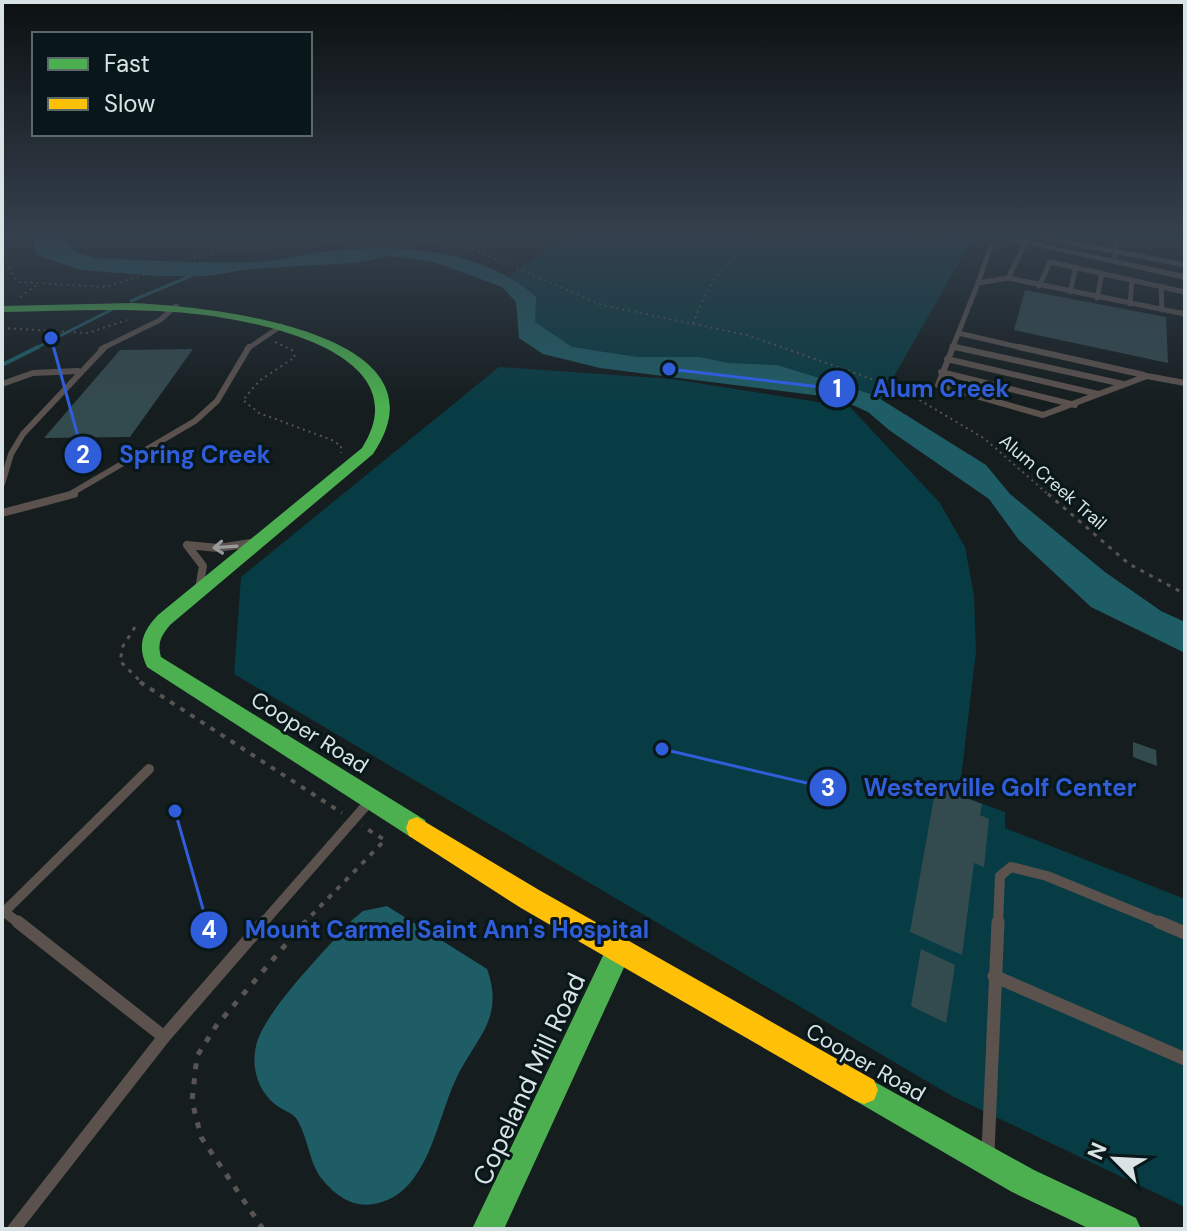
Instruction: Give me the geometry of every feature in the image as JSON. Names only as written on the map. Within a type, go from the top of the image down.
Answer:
[{"type":"street","name":"Cooper Road","points":[[2,309],[176,306],[243,313],[285,324],[324,340],[361,363],[385,391],[388,407],[382,428],[370,448],[151,634],[148,649],[154,662],[619,950],[988,1161],[1125,1229]]},
{"type":"street","name":"Copeland Mill Road","points":[[488,1229],[619,950]]},
{"type":"lane","points":[[975,290],[937,382],[944,389],[1050,415],[1147,376]]},
{"type":"lane","points":[[1062,290],[1185,314]]},
{"type":"lane","points":[[1097,298],[1099,290]]},
{"type":"lane","points":[[1130,304],[1131,290]]},
{"type":"lane","points":[[1161,290],[1162,310]]},
{"type":"lane","points":[[2,484],[11,454],[23,434],[78,371],[109,342],[160,320],[176,306]]},
{"type":"lane","points":[[2,513],[74,494],[195,421],[217,401],[247,348],[285,324]]},
{"type":"lane","points":[[958,333],[1185,383]]},
{"type":"lane","points":[[952,346],[1123,384]]},
{"type":"lane","points":[[947,359],[1100,395]]},
{"type":"lane","points":[[2,384],[33,373],[78,371]]},
{"type":"lane","points":[[941,372],[1075,405]]},
{"type":"lane","points":[[199,592],[203,566],[187,545],[218,548],[263,539]]},
{"type":"lane","points":[[149,769],[3,912],[164,1037]]},
{"type":"lane","points":[[14,1229],[164,1037],[371,799]]},
{"type":"lane","points":[[988,1161],[1000,876],[1011,867],[1047,876],[1185,933]]},
{"type":"lane","points":[[994,976],[1185,1059]]},
{"type":"path","name":"Alum Creek Trail","points":[[568,290],[602,305],[747,335],[922,400],[985,439],[1031,475],[1129,564],[1185,594]]},
{"type":"path","points":[[693,324],[709,290]]},
{"type":"path","points":[[2,328],[88,333],[130,318]]},
{"type":"path","points":[[263,336],[292,350],[295,357],[259,381],[243,400],[259,413],[332,440],[341,446],[338,461]]},
{"type":"path","points":[[141,621],[123,646],[120,661],[134,678],[385,840],[285,943],[216,1026],[197,1056],[192,1077],[192,1101],[201,1137],[263,1229]]},
{"type":"shaded area","points":[[505,290],[528,290],[536,297],[535,322],[572,347],[637,357],[699,357],[728,363],[777,365],[874,395],[986,465],[1010,494],[1105,572],[1161,611],[1185,622],[1185,653],[1091,607],[1019,540],[989,499],[868,412],[837,398],[600,368],[543,354],[519,338],[516,302]]},
{"type":"shaded area","points":[[512,290],[943,290],[878,404],[564,351],[525,330],[523,299]]},
{"type":"shaded area","points":[[499,367],[672,379],[850,407],[940,503],[965,547],[974,596],[976,651],[959,795],[1005,812],[1005,828],[1185,899],[1185,1207],[952,1096],[234,674],[241,577]]},
{"type":"shaded area","points":[[387,906],[487,969],[493,1001],[486,1027],[456,1079],[428,1154],[418,1172],[407,1187],[392,1198],[366,1205],[345,1199],[322,1179],[296,1118],[276,1105],[260,1086],[255,1071],[255,1054],[261,1032],[271,1016],[312,964],[363,911]]},
{"type":"building","points":[[1025,290],[1166,317],[1168,363],[1014,330]]},
{"type":"building","points":[[193,349],[130,437],[44,438],[120,350]]},
{"type":"building","points":[[1133,742],[1156,750],[1157,766],[1133,757]]},
{"type":"building","points":[[936,786],[982,804],[980,815],[989,819],[984,867],[974,863],[962,955],[910,932]]},
{"type":"building","points":[[921,949],[955,965],[946,1023],[911,1006]]},
{"type":"waterway","points":[[131,301],[156,290]]},
{"type":"waterway","points":[[34,349],[113,309]]},
{"type":"waterway","points":[[34,349],[38,347]]},
{"type":"waterway","points":[[2,365],[34,349]]},
{"type":"traffic: fast","points":[[2,309],[133,307],[216,313],[299,333],[354,359],[374,379],[380,390],[383,415],[367,451],[164,620],[152,635],[150,650],[154,662],[417,828]]},
{"type":"traffic: fast","points":[[488,1229],[619,950]]},
{"type":"traffic: fast","points":[[864,1090],[1023,1181],[1125,1229]]},
{"type":"traffic: slow","points":[[417,828],[530,899],[864,1090]]},
{"type":"place","name":"Spring Creek","points":[[51,338]]},
{"type":"place","name":"Alum Creek","points":[[669,369]]},
{"type":"place","name":"Westerville Golf Center","points":[[662,749]]},
{"type":"place","name":"Mount Carmel Saint Ann's Hospital","points":[[175,811]]}]
